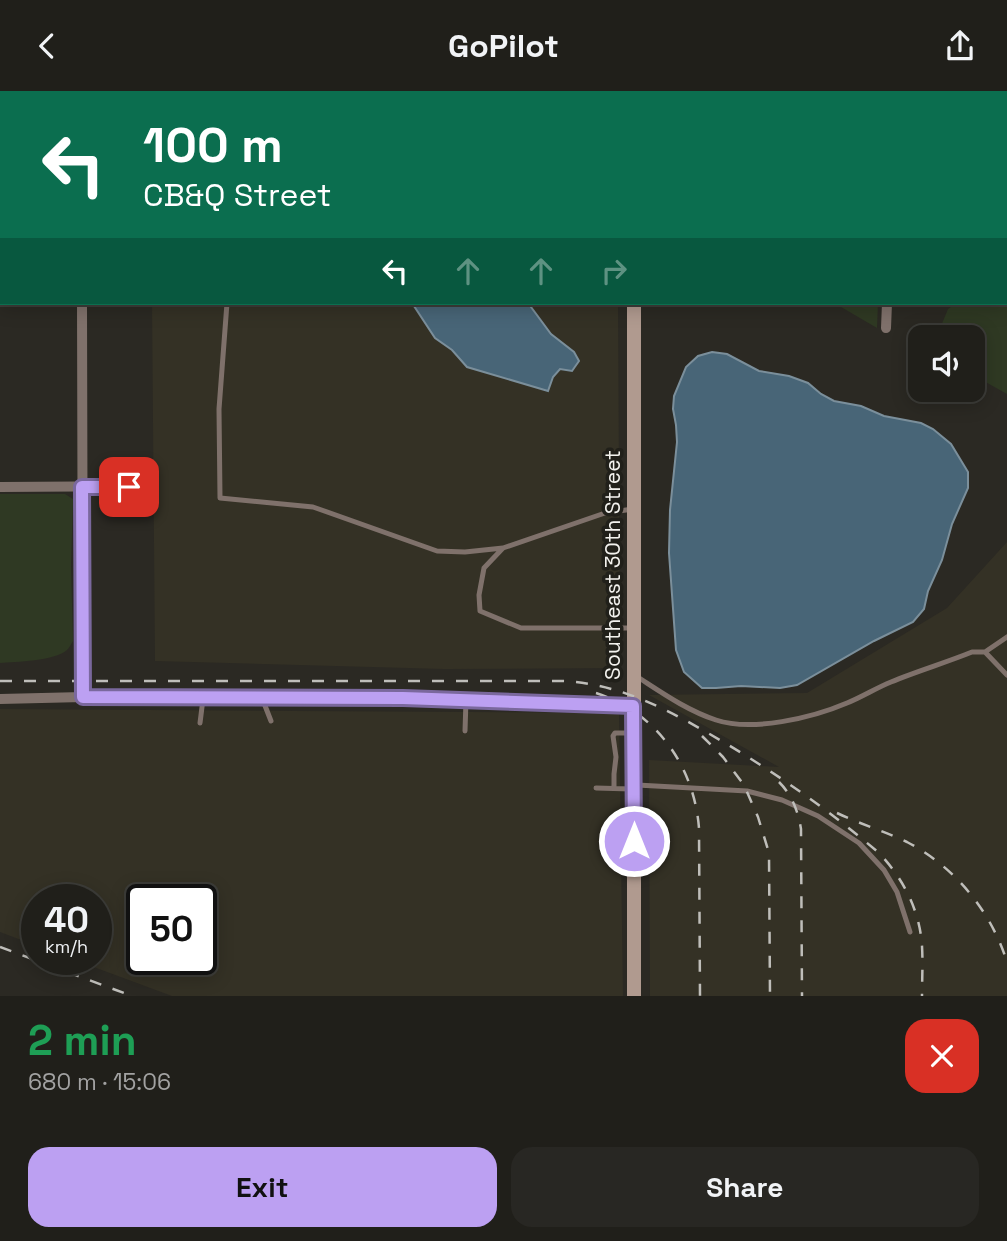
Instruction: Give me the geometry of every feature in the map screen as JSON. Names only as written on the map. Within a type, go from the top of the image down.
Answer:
[{"type":"main road","name":"Southeast 30th Street","points":[[634,305],[634,996]]},
{"type":"street","points":[[82,305],[83,697]]},
{"type":"street","points":[[886,328],[887,305]]},
{"type":"street","points":[[0,487],[153,486]]},
{"type":"street","points":[[0,699],[390,698],[633,706]]},
{"type":"lane","points":[[227,305],[219,409],[220,498],[313,507],[437,551],[465,552],[503,548],[605,513],[633,509]]},
{"type":"lane","points":[[503,548],[484,568],[479,594],[480,611],[522,628],[633,628]]},
{"type":"lane","points":[[633,674],[672,700],[717,720],[742,725],[762,724],[814,714],[845,704],[890,682],[972,652],[985,652],[1007,637]]},
{"type":"lane","points":[[985,652],[1007,675]]},
{"type":"lane","points":[[200,723],[203,697]]},
{"type":"lane","points":[[262,698],[271,721]]},
{"type":"lane","points":[[465,731],[466,700]]},
{"type":"lane","points":[[614,788],[616,757],[613,736],[615,733],[633,733]]},
{"type":"lane","points":[[596,788],[747,791],[782,800],[818,816],[859,843],[884,870],[897,892],[910,932]]},
{"type":"shaded area","points":[[152,305],[618,305],[620,668],[444,669],[155,661]]},
{"type":"shaded area","points":[[1007,542],[1007,996],[650,996],[649,760],[779,767],[649,695],[807,693],[947,608]]},
{"type":"shaded area","points":[[0,709],[619,713],[623,996],[172,996],[112,974],[112,884],[21,884],[21,940],[0,932]]},
{"type":"green space","points":[[838,305],[878,305],[877,328]]},
{"type":"green space","points":[[954,305],[1007,305],[1007,394],[985,382],[985,325],[941,325],[948,309]]},
{"type":"green space","points":[[0,494],[65,494],[73,499],[73,641],[67,650],[53,657],[0,663]]},
{"type":"water","points":[[413,305],[529,305],[551,334],[574,352],[579,361],[572,371],[560,369],[553,377],[548,391],[467,367],[452,350],[435,338]]},
{"type":"water","points":[[712,352],[727,354],[759,371],[789,376],[808,383],[834,401],[861,406],[884,416],[921,423],[951,444],[968,472],[968,488],[952,524],[924,609],[913,622],[797,685],[780,688],[702,688],[684,672],[676,650],[669,553],[677,442],[674,396],[686,367],[698,356]]},
{"type":"railway","points":[[0,681],[561,681],[605,687],[647,701],[706,732],[785,781],[879,853],[903,884],[918,920],[922,946],[922,996]]},
{"type":"railway","points":[[596,693],[637,713],[654,728],[668,744],[689,783],[699,828],[700,996]]},
{"type":"railway","points":[[702,736],[723,757],[744,785],[769,853],[770,996]]},
{"type":"railway","points":[[779,782],[794,804],[801,829],[802,996]]},
{"type":"railway","points":[[837,813],[907,842],[941,864],[981,908],[1007,962]]},
{"type":"railway","points":[[0,947],[132,996]]},
{"type":"route","points":[[129,487],[82,487],[83,697],[403,698],[633,706],[634,841]]}]
